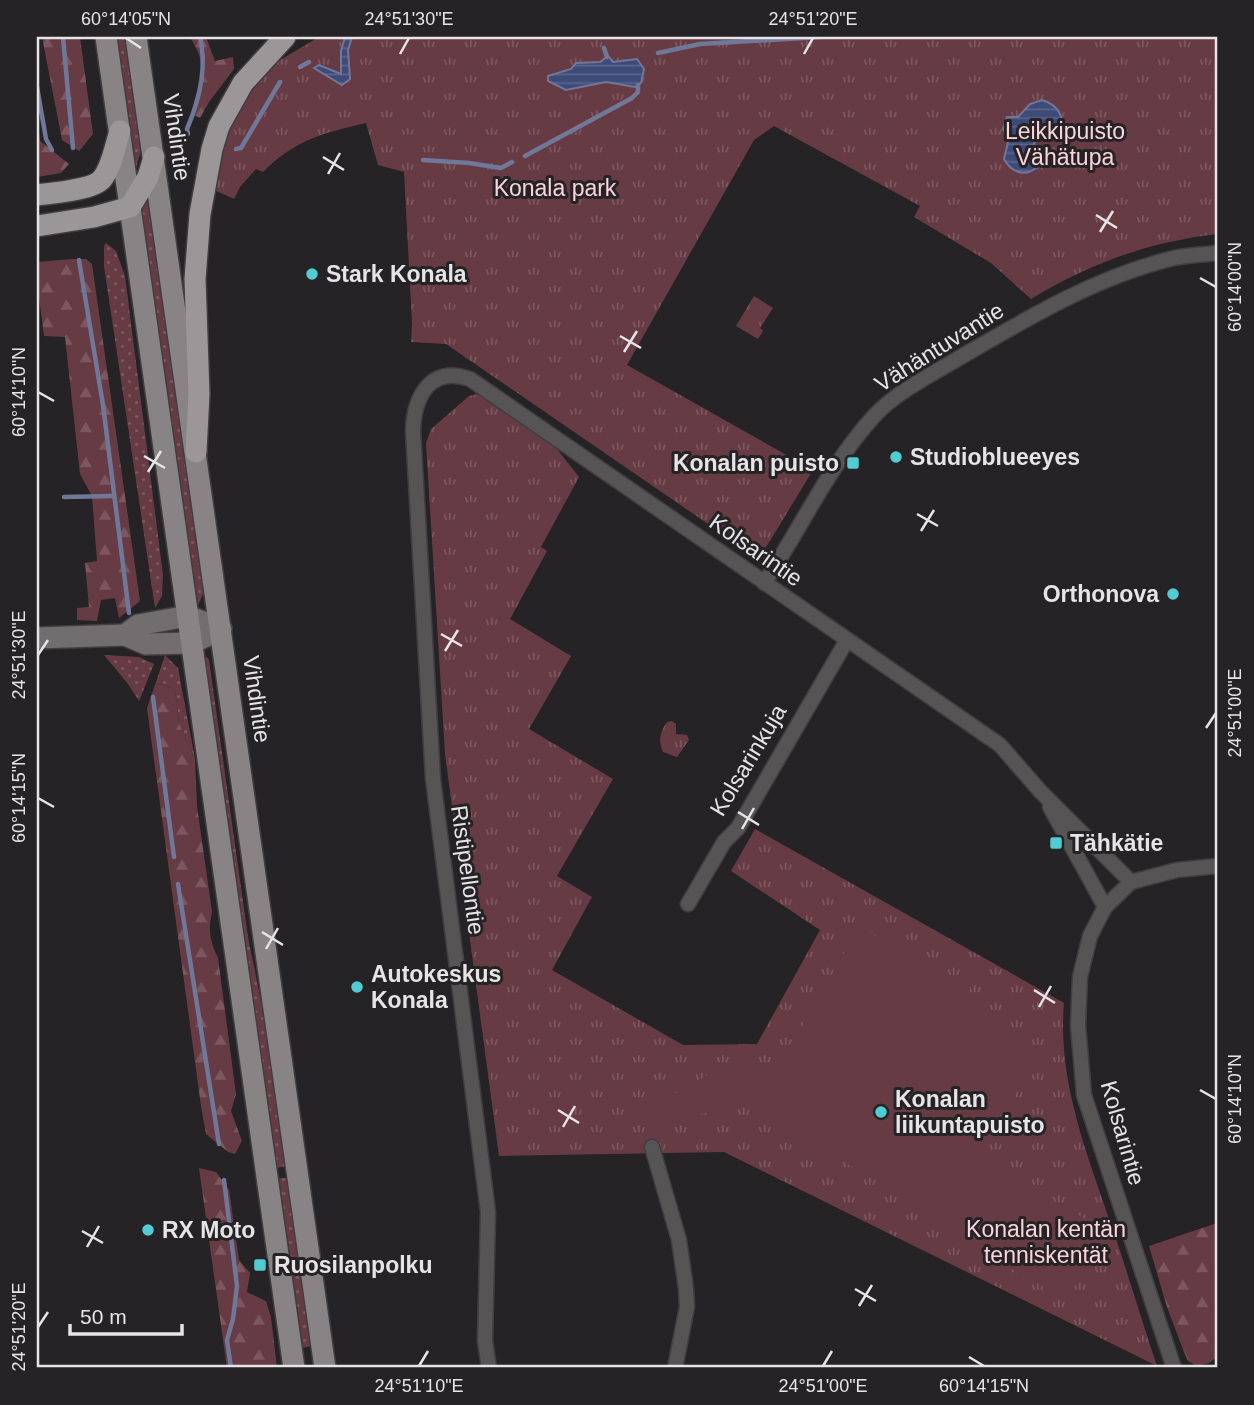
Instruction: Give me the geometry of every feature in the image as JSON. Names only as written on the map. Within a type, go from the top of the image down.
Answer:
[{"type":"highway","points":[[196,452],[199,394],[195,279],[205,181],[219,126],[243,83],[257,64],[283,38]]},
{"type":"highway","points":[[37,195],[100,182],[120,131]]},
{"type":"highway","points":[[37,226],[94,218],[130,207],[148,177],[153,157]]},
{"type":"main road","points":[[106,37],[294,1368]]},
{"type":"main road","name":"Vihdintie","points":[[136,37],[324,1368]]},
{"type":"street","name":"Vähäntuvantie","points":[[764,583],[831,471],[878,412],[904,391],[1012,326],[1098,283],[1135,268],[1173,258],[1217,253]]},
{"type":"street","name":"Kolsarintie","points":[[432,383],[452,374],[470,379],[1000,746],[1131,882],[1105,907],[1090,936],[1080,977],[1078,1025],[1084,1095],[1174,1368]]},
{"type":"street","name":"Ristipellontie","points":[[432,383],[423,391],[417,402],[413,431],[423,625],[433,779],[488,1212],[485,1341],[489,1368]]},
{"type":"street","points":[[125,635],[138,625],[188,615],[221,629]]},
{"type":"street","points":[[37,638],[125,635],[146,644],[192,643],[221,629]]},
{"type":"street","name":"Kolsarinkuja","points":[[688,904],[724,842],[738,828],[847,640]]},
{"type":"street","name":"Kolsarintie","points":[[1040,790],[1105,907]]},
{"type":"street","points":[[1131,882],[1177,870],[1217,866]]},
{"type":"street","points":[[652,1147],[679,1240],[686,1289],[687,1307],[674,1368]]},
{"type":"green space","points":[[42,37],[80,37],[93,134],[79,151],[62,140]]},
{"type":"green space","points":[[115,37],[126,37],[142,147],[136,168]]},
{"type":"green space","points":[[190,37],[206,37],[215,61],[233,57],[234,69],[200,118],[194,115],[193,106],[202,68]]},
{"type":"green space","name":"Konala park","points":[[319,37],[1217,37],[1217,234],[1168,242],[1121,256],[1075,275],[1031,299],[991,263],[914,217],[920,206],[774,126],[754,140],[627,365],[813,470],[764,550],[756,554],[746,550],[446,344],[411,342],[404,172],[378,165],[366,123],[310,139],[287,152],[263,172],[256,169],[240,187],[234,199],[212,189],[223,143],[236,112],[265,69]]},
{"type":"green space","points":[[37,116],[40,141],[69,164],[61,173],[37,177]]},
{"type":"green space","points":[[149,199],[205,590],[198,605],[141,208]]},
{"type":"green space","points":[[106,243],[116,251],[125,276],[163,575],[162,596],[155,608],[104,266]]},
{"type":"green space","points":[[86,259],[92,264],[140,601],[119,618],[115,598],[101,600],[97,621],[77,620],[77,608],[89,607],[85,563],[97,561],[92,496],[80,474],[65,337],[44,336],[37,282],[37,262]]},
{"type":"green space","points":[[754,296],[773,308],[760,328],[763,331],[758,339],[736,326]]},
{"type":"green space","name":"Konalan kentän tenniskentät","points":[[481,394],[553,444],[579,477],[541,547],[547,551],[510,619],[571,656],[529,729],[613,779],[557,876],[592,897],[552,970],[683,1045],[757,1044],[820,930],[731,871],[755,829],[1064,1003],[1065,1063],[1077,1120],[1157,1366],[724,1152],[499,1156],[445,754],[426,443],[431,429],[469,396]]},
{"type":"green space","points":[[104,655],[139,657],[154,664],[139,701],[128,684]]},
{"type":"green space","points":[[165,655],[178,668],[195,759],[179,723],[175,690],[164,684],[155,685]]},
{"type":"green space","points":[[207,657],[248,937],[265,1021],[286,1166],[276,1168],[204,658]]},
{"type":"green space","points":[[163,684],[175,690],[179,723],[195,759],[197,806],[212,912],[210,936],[218,958],[236,1094],[231,1111],[242,1141],[235,1154],[228,1152],[206,1134],[201,1106],[147,708],[155,685]]},
{"type":"green space","points":[[667,722],[676,724],[676,734],[687,735],[689,740],[677,757],[663,752],[661,744],[663,729]]},
{"type":"green space","name":"Konalan liikuntapuisto","points":[[859,927],[970,988],[967,1008],[1042,1050],[978,1157],[1089,1221],[1092,1256],[1067,1300],[949,1234],[894,1190],[742,1105],[658,1124],[650,1107],[715,1071],[783,1060]]},
{"type":"green space","points":[[199,1168],[216,1172],[229,1190],[239,1260],[250,1273],[247,1292],[266,1301],[271,1317],[277,1368],[227,1368]]},
{"type":"green space","points":[[279,1178],[287,1178],[288,1181],[311,1346],[303,1348]]},
{"type":"green space","points":[[1217,1223],[1217,1357],[1209,1363],[1197,1366],[1188,1361],[1184,1352],[1149,1246]]},
{"type":"water","points":[[345,37],[352,37],[348,50],[350,79],[342,85],[314,68],[319,65],[341,74],[341,51]]},
{"type":"water","points":[[608,56],[613,62],[637,59],[644,69],[641,83],[635,87],[606,82],[566,90],[548,81],[548,76],[571,69],[576,63],[600,62]]},
{"type":"water","points":[[1042,100],[1059,112],[1060,125],[1051,134],[1035,141],[1039,155],[1037,167],[1028,172],[1019,172],[1010,167],[1004,159],[1009,138],[1003,129],[1007,117],[1018,117],[1030,104]]},
{"type":"waterway","points":[[63,37],[73,148]]},
{"type":"waterway","points":[[188,134],[202,72],[200,37]]},
{"type":"waterway","points":[[658,53],[700,44],[821,37]]},
{"type":"waterway","points":[[604,48],[607,57]]},
{"type":"waterway","points":[[300,67],[309,62]]},
{"type":"waterway","points":[[236,149],[241,148],[280,82]]},
{"type":"waterway","points":[[525,156],[632,98],[638,92],[638,85]]},
{"type":"waterway","points":[[37,87],[46,139],[52,150]]},
{"type":"waterway","points":[[423,160],[501,168],[512,162]]},
{"type":"waterway","points":[[79,260],[103,405],[129,613]]},
{"type":"waterway","points":[[64,497],[113,496]]},
{"type":"waterway","points":[[153,697],[174,857]]},
{"type":"waterway","points":[[178,884],[219,1144]]},
{"type":"waterway","points":[[224,1180],[237,1286],[227,1340],[231,1368]]},
{"type":"place","name":"Stark Konala","points":[[312,274]]},
{"type":"place","name":"Studioblueeyes","points":[[896,457]]},
{"type":"place","name":"Konalan puisto","points":[[853,463]]},
{"type":"place","name":"Orthonova","points":[[1173,594]]},
{"type":"place","name":"Tähkätie","points":[[1056,843]]},
{"type":"place","name":"Autokeskus Konala","points":[[357,987]]},
{"type":"place","name":"Konalan liikuntapuisto","points":[[881,1112]]},
{"type":"place","name":"RX Moto","points":[[148,1230]]},
{"type":"place","name":"Ruosilanpolku","points":[[260,1265]]},
{"type":"park label","name":"Leikkipuisto Vähätupa","points":[[1065,144]]}]
